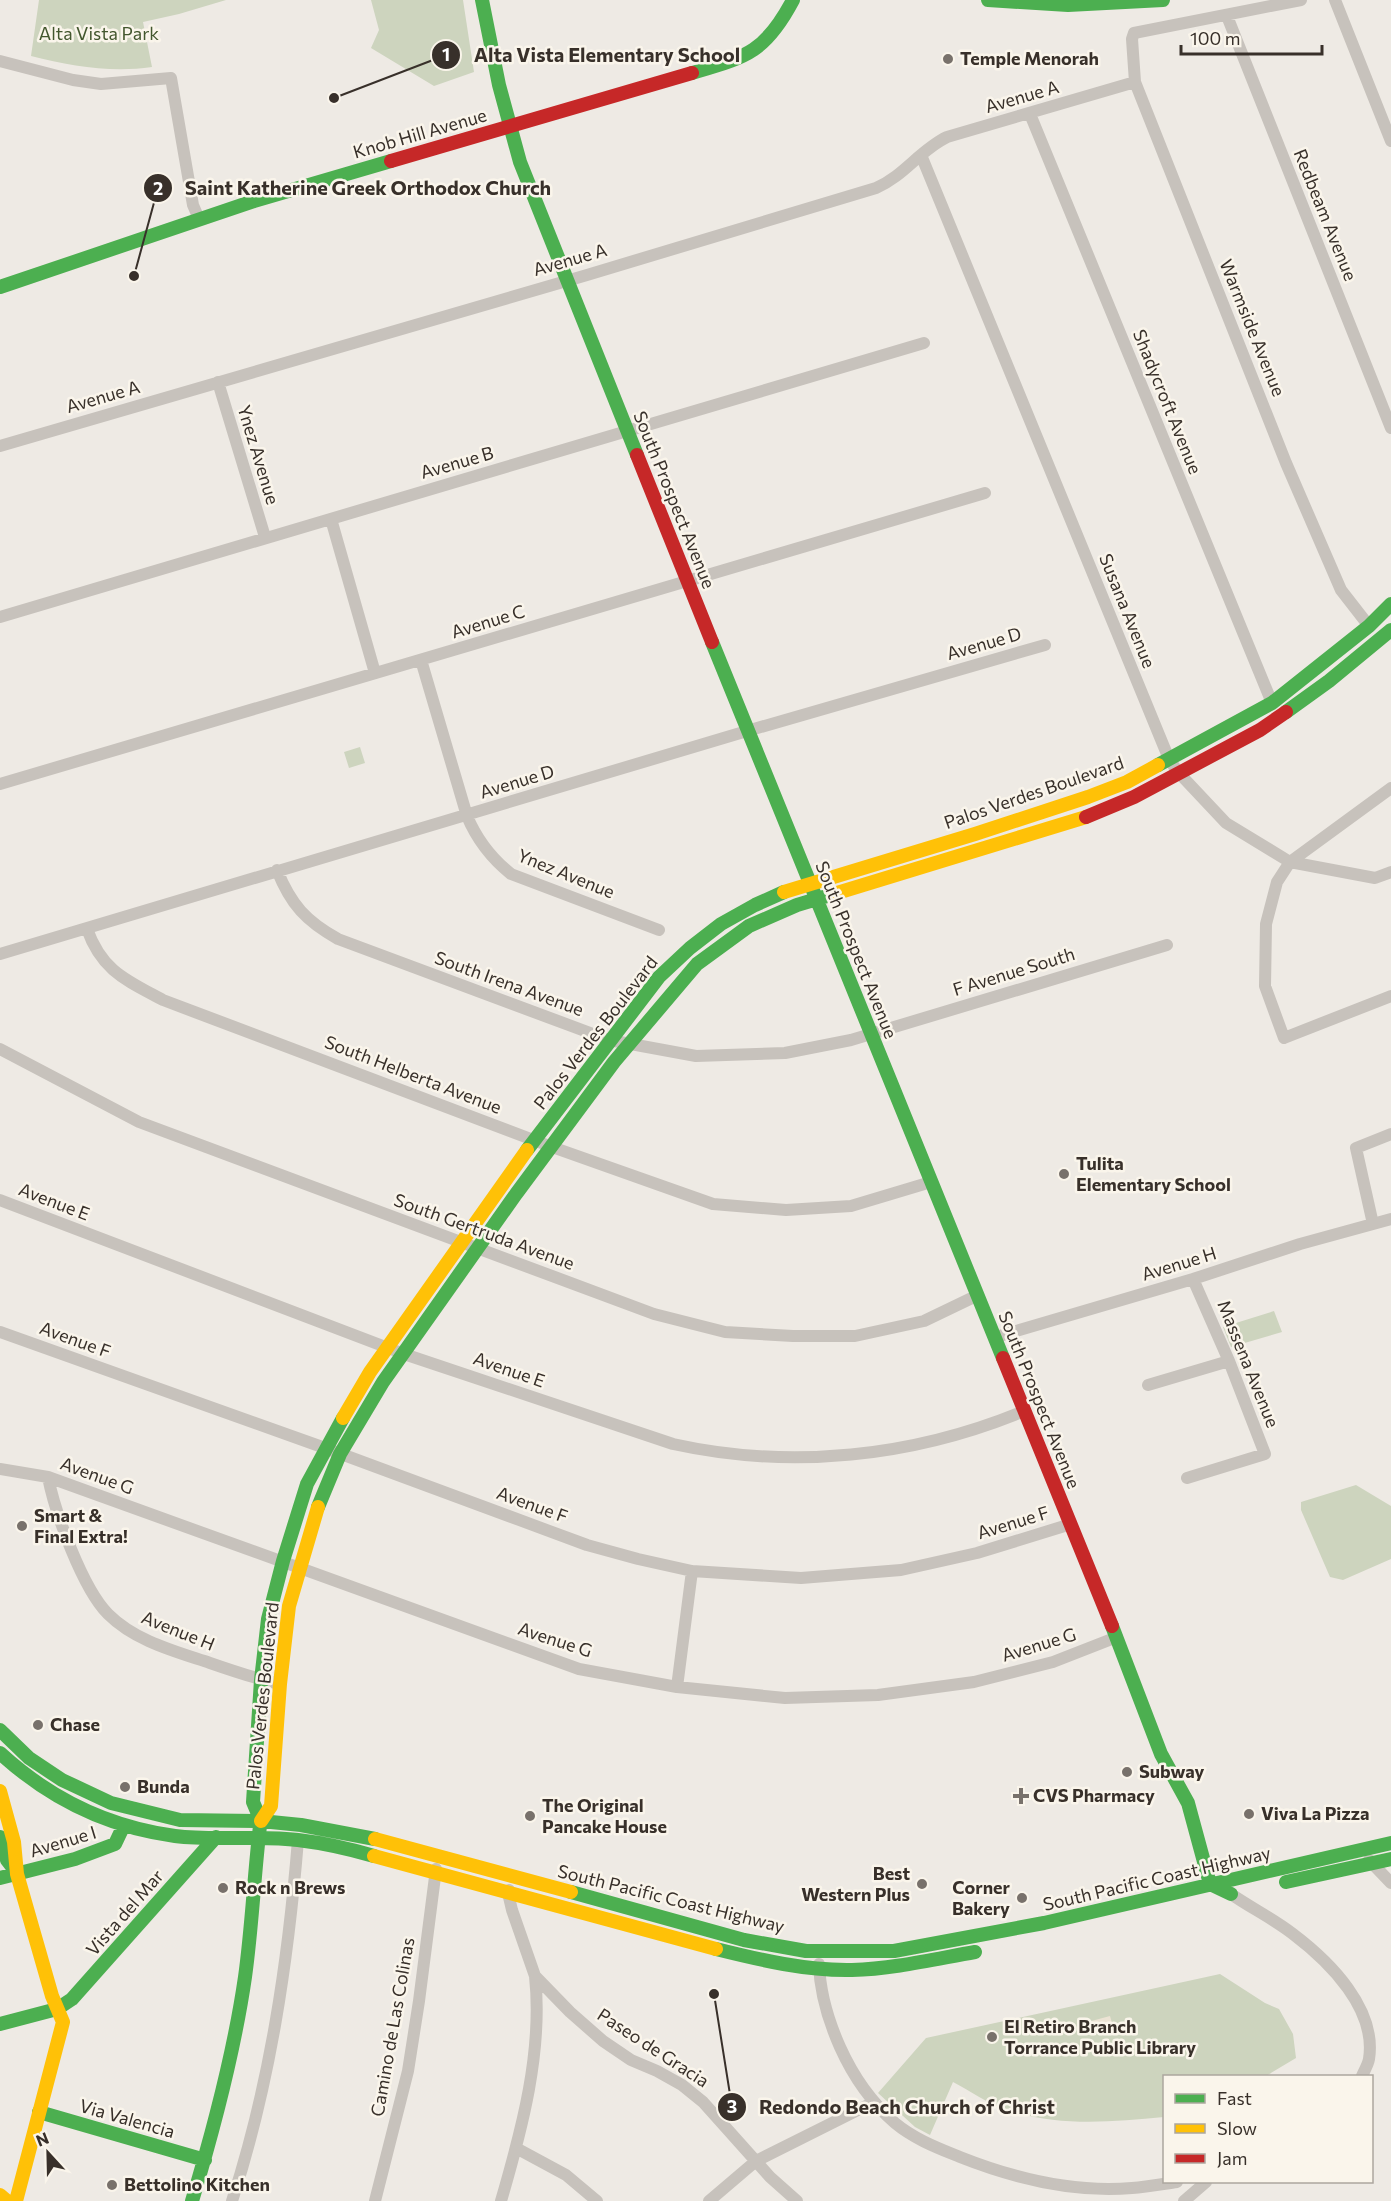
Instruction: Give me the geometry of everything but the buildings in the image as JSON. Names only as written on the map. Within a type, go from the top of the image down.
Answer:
[{"type":"main road","name":"South Prospect Avenue","points":[[482,0],[493,59],[520,162],[747,731],[976,1296],[996,1337],[1024,1411],[1117,1636],[1161,1754],[1188,1803],[1210,1884]]},
{"type":"main road","points":[[988,0],[1068,5],[1163,0]]},
{"type":"main road","name":"Knob Hill Avenue","points":[[0,287],[199,219],[739,59],[765,44],[775,33],[791,4]]},
{"type":"main road","name":"Palos Verdes Boulevard","points":[[261,1821],[253,1805],[261,1680],[268,1619],[283,1561],[308,1484],[325,1448],[370,1372],[534,1140],[659,976],[721,924],[755,905],[810,882],[975,834],[1128,782],[1272,703],[1369,626],[1391,604]]},
{"type":"main road","name":"Palos Verdes Boulevard","points":[[192,2201],[223,2091],[243,1993],[261,1821],[271,1806],[280,1684],[289,1606],[317,1509],[340,1454],[383,1382],[516,1194],[629,1044],[697,964],[749,926],[816,898],[1081,819],[1134,797],[1260,730],[1334,677],[1391,630]]},
{"type":"main road","points":[[1322,663],[1334,677]]},
{"type":"main road","name":"South Pacific Coast Highway","points":[[0,1730],[29,1758],[62,1780],[111,1803],[167,1818],[261,1821],[301,1825],[369,1837],[744,1940],[799,1950],[894,1951],[1044,1923],[1391,1843]]},
{"type":"main road","name":"South Pacific Coast Highway","points":[[0,1753],[21,1772],[56,1796],[80,1809],[124,1825],[175,1836],[298,1840],[365,1852],[740,1955],[819,1968],[852,1970],[895,1966],[994,1948]]},
{"type":"main road","points":[[0,1791],[15,1842],[18,1858],[17,1874]]},
{"type":"main road","points":[[124,1825],[130,1817],[161,1824],[167,1818]]},
{"type":"main road","name":"Avenue I","points":[[0,1878],[75,1859],[115,1844],[124,1825]]},
{"type":"main road","points":[[0,1837],[7,1860],[17,1874],[57,2009],[63,2022],[16,2201]]},
{"type":"main road","name":"Vista del Mar","points":[[57,2009],[72,1999],[216,1837]]},
{"type":"main road","name":"South Pacific Coast Highway","points":[[1278,1884],[1391,1859]]},
{"type":"main road","points":[[1210,1884],[1231,1894]]},
{"type":"main road","name":"South Pacific Coast Highway","points":[[1016,1942],[1254,1889]]},
{"type":"main road","points":[[960,1955],[980,1944],[1040,1930],[1044,1923]]},
{"type":"main road","points":[[0,2024],[57,2009]]},
{"type":"main road","name":"Via Valencia","points":[[39,2112],[205,2160]]},
{"type":"main road","points":[[0,2195],[7,2201]]},
{"type":"street","points":[[1227,16],[1302,0]]},
{"type":"street","points":[[1335,0],[1391,141]]},
{"type":"street","name":"Warmside Avenue","points":[[1227,16],[1134,33],[1132,39],[1135,82],[1286,463],[1341,590],[1369,626]]},
{"type":"street","name":"Redbeam Avenue","points":[[1227,16],[1391,428]]},
{"type":"street","points":[[0,61],[73,80],[101,84],[171,78],[193,206],[199,219]]},
{"type":"street","name":"Avenue A","points":[[0,446],[876,188],[893,180],[931,145],[947,137],[1135,82]]},
{"type":"street","name":"Shadycroft Avenue","points":[[1030,114],[1272,703]]},
{"type":"street","name":"Susana Avenue","points":[[921,155],[1169,759],[1178,772],[1226,823],[1290,862]]},
{"type":"street","name":"Avenue B","points":[[0,617],[924,343]]},
{"type":"street","name":"Ynez Avenue","points":[[218,382],[265,537]]},
{"type":"street","name":"Avenue C","points":[[0,784],[985,493]]},
{"type":"street","points":[[331,519],[375,673]]},
{"type":"street","name":"Avenue D","points":[[0,954],[747,731],[1045,645]]},
{"type":"street","name":"Ynez Avenue","points":[[421,660],[467,816],[475,834],[497,863],[511,874],[659,930]]},
{"type":"street","points":[[1391,788],[1290,862],[1277,882],[1266,924],[1265,986],[1284,1038],[1391,996]]},
{"type":"street","points":[[1290,862],[1376,878],[1391,872]]},
{"type":"street","name":"South Irena Avenue","points":[[278,870],[285,890],[297,909],[317,927],[338,939],[609,1040],[696,1056],[785,1053],[851,1040],[871,1033]]},
{"type":"street","name":"South Helberta Avenue","points":[[87,929],[92,944],[106,965],[126,980],[163,1000],[552,1147],[713,1204],[786,1209],[851,1206],[931,1182]]},
{"type":"street","name":"F Avenue South","points":[[871,1033],[1167,945]]},
{"type":"street","name":"South Gertruda Avenue","points":[[0,1048],[139,1122],[654,1314],[725,1332],[793,1336],[855,1336],[924,1320],[976,1296]]},
{"type":"street","points":[[1373,1224],[1356,1148],[1391,1134]]},
{"type":"street","name":"Avenue E","points":[[0,1200],[404,1354],[673,1444],[734,1455],[781,1458],[827,1457],[896,1450],[950,1436],[1024,1411]]},
{"type":"street","name":"Avenue H","points":[[996,1337],[1192,1279],[1299,1244],[1391,1219]]},
{"type":"street","name":"Massena Avenue","points":[[1187,1478],[1265,1454],[1229,1361],[1192,1279]]},
{"type":"street","name":"Avenue F","points":[[0,1332],[325,1448],[587,1545],[692,1571],[801,1578],[901,1570],[977,1553],[1071,1524]]},
{"type":"street","points":[[1148,1385],[1229,1361]]},
{"type":"street","name":"Avenue G","points":[[0,1469],[48,1478],[579,1669],[677,1687],[786,1698],[878,1695],[974,1682],[1053,1662],[1117,1636]]},
{"type":"street","name":"Avenue H","points":[[48,1478],[53,1501],[65,1533],[92,1594],[122,1627],[157,1646],[280,1684]]},
{"type":"street","points":[[677,1687],[692,1571]]},
{"type":"street","points":[[232,2201],[258,2111],[282,1989],[295,1889],[298,1840]]},
{"type":"street","points":[[1365,1849],[1370,1863],[1391,1883]]},
{"type":"street","name":"Camino de Las Colinas","points":[[375,2201],[408,2071],[437,1856]]},
{"type":"street","points":[[508,1893],[513,1877]]},
{"type":"street","name":"Paseo de Gracia","points":[[508,1893],[535,1976],[570,2012],[603,2041],[631,2060],[682,2085],[703,2102],[770,2177],[797,2201]]},
{"type":"street","points":[[1231,1894],[1292,1933],[1320,1957],[1342,1982],[1358,2005],[1368,2028],[1369,2060],[1362,2075]]},
{"type":"street","points":[[819,1951],[819,1981],[829,2023],[861,2086],[896,2124],[931,2145],[987,2167],[1032,2179],[1077,2187],[1132,2189],[1166,2183]]},
{"type":"street","points":[[501,2201],[516,2148],[537,2031],[538,2003],[535,1976]]},
{"type":"street","points":[[709,2201],[756,2162],[874,2102]]},
{"type":"street","points":[[516,2148],[566,2175],[597,2201]]},
{"type":"street","points":[[1184,2201],[1204,2183]]},
{"type":"green space","name":"Alta Vista Park","points":[[39,0],[226,0],[143,22],[152,67],[106,69],[31,56]]},
{"type":"green space","points":[[371,0],[463,0],[474,72],[434,86],[371,48],[379,30]]},
{"type":"green space","points":[[360,747],[365,763],[349,768],[344,752]]},
{"type":"green space","points":[[1274,1311],[1282,1332],[1231,1347],[1223,1327]]},
{"type":"green space","points":[[1356,1485],[1391,1506],[1391,1559],[1343,1580],[1330,1577],[1301,1510],[1301,1502]]},
{"type":"green space","points":[[1220,1974],[1265,2003],[1279,2009],[1293,2034],[1296,2058],[1268,2075],[1163,2075],[1163,2117],[1085,2122],[1046,2119],[1007,2110],[953,2082],[930,2135],[915,2127],[878,2093],[926,2038]]},
{"type":"shaded area","points":[[1110,2016],[1112,2023],[1086,2030],[1084,2023]]},
{"type":"traffic: fast","points":[[482,0],[499,85],[520,162],[637,455]]},
{"type":"traffic: fast","points":[[692,73],[727,62],[752,50],[773,32],[793,0]]},
{"type":"traffic: fast","points":[[988,0],[1068,5],[1163,0]]},
{"type":"traffic: fast","points":[[0,287],[254,201],[391,161]]},
{"type":"traffic: fast","points":[[1158,765],[1272,703],[1369,626],[1391,604]]},
{"type":"traffic: fast","points":[[1286,712],[1329,681],[1391,630]]},
{"type":"traffic: fast","points":[[712,642],[1003,1358]]},
{"type":"traffic: fast","points":[[527,1150],[659,977],[690,948],[721,924],[784,892]]},
{"type":"traffic: fast","points":[[318,1507],[340,1454],[383,1382],[516,1194],[614,1062],[697,964],[749,926],[797,905],[837,893]]},
{"type":"traffic: fast","points":[[261,1821],[253,1802],[261,1680],[268,1619],[307,1484],[343,1418]]},
{"type":"traffic: fast","points":[[1112,1626],[1161,1754],[1188,1803],[1210,1884],[1231,1894]]},
{"type":"traffic: fast","points":[[0,1730],[29,1758],[62,1780],[111,1803],[180,1820],[261,1821],[301,1825],[375,1839]]},
{"type":"traffic: fast","points":[[0,1753],[59,1797],[126,1826],[175,1836],[298,1840],[374,1856]]},
{"type":"traffic: fast","points":[[0,1878],[75,1859],[115,1844],[124,1825]]},
{"type":"traffic: fast","points":[[192,2201],[223,2090],[235,2034],[247,1958],[260,1826]]},
{"type":"traffic: fast","points":[[0,1837],[7,1860],[17,1873]]},
{"type":"traffic: fast","points":[[0,2024],[57,2009],[72,1999],[216,1837]]},
{"type":"traffic: fast","points":[[571,1892],[744,1940],[806,1951],[894,1951],[1044,1923],[1391,1843]]},
{"type":"traffic: fast","points":[[1286,1882],[1391,1859]]},
{"type":"traffic: fast","points":[[716,1949],[784,1964],[835,1970],[883,1968],[975,1952]]},
{"type":"traffic: fast","points":[[39,2112],[205,2160]]},
{"type":"traffic: slow","points":[[784,892],[1088,797],[1127,782],[1158,765]]},
{"type":"traffic: slow","points":[[837,893],[1086,817]]},
{"type":"traffic: slow","points":[[343,1418],[370,1372],[527,1150]]},
{"type":"traffic: slow","points":[[261,1821],[271,1806],[280,1684],[289,1606],[318,1507]]},
{"type":"traffic: slow","points":[[0,1791],[14,1842],[17,1874],[52,1996],[63,2022],[16,2201]]},
{"type":"traffic: slow","points":[[375,1839],[571,1892]]},
{"type":"traffic: slow","points":[[374,1856],[716,1949]]},
{"type":"traffic: slow","points":[[0,2195],[7,2201]]},
{"type":"traffic: jam","points":[[391,161],[692,73]]},
{"type":"traffic: jam","points":[[637,455],[712,642]]},
{"type":"traffic: jam","points":[[1086,817],[1134,797],[1260,730],[1286,712]]},
{"type":"traffic: jam","points":[[1003,1358],[1112,1626]]},
{"type":"place","name":"Temple Menorah","points":[[948,59]]},
{"type":"place","name":"Alta Vista Elementary School","points":[[334,98]]},
{"type":"place","name":"Saint Katherine Greek Orthodox Church","points":[[134,276]]},
{"type":"place","name":"Tulita Elementary School","points":[[1064,1174]]},
{"type":"place","name":"Smart & Final Extra!","points":[[22,1526]]},
{"type":"place","name":"Chase","points":[[38,1725]]},
{"type":"place","name":"Subway","points":[[1127,1772]]},
{"type":"place","name":"Bunda","points":[[125,1787]]},
{"type":"place","name":"CVS Pharmacy","points":[[1021,1796]]},
{"type":"place","name":"Viva La Pizza","points":[[1249,1814]]},
{"type":"place","name":"The Original Pancake House","points":[[530,1816]]},
{"type":"place","name":"Best Western Plus","points":[[922,1884]]},
{"type":"place","name":"Rock n Brews","points":[[223,1888]]},
{"type":"place","name":"Corner Bakery","points":[[1022,1898]]},
{"type":"place","name":"Redondo Beach Church of Christ","points":[[714,1994]]},
{"type":"place","name":"El Retiro Branch Torrance Public Library","points":[[992,2037]]},
{"type":"place","name":"Bettolino Kitchen","points":[[112,2185]]}]
